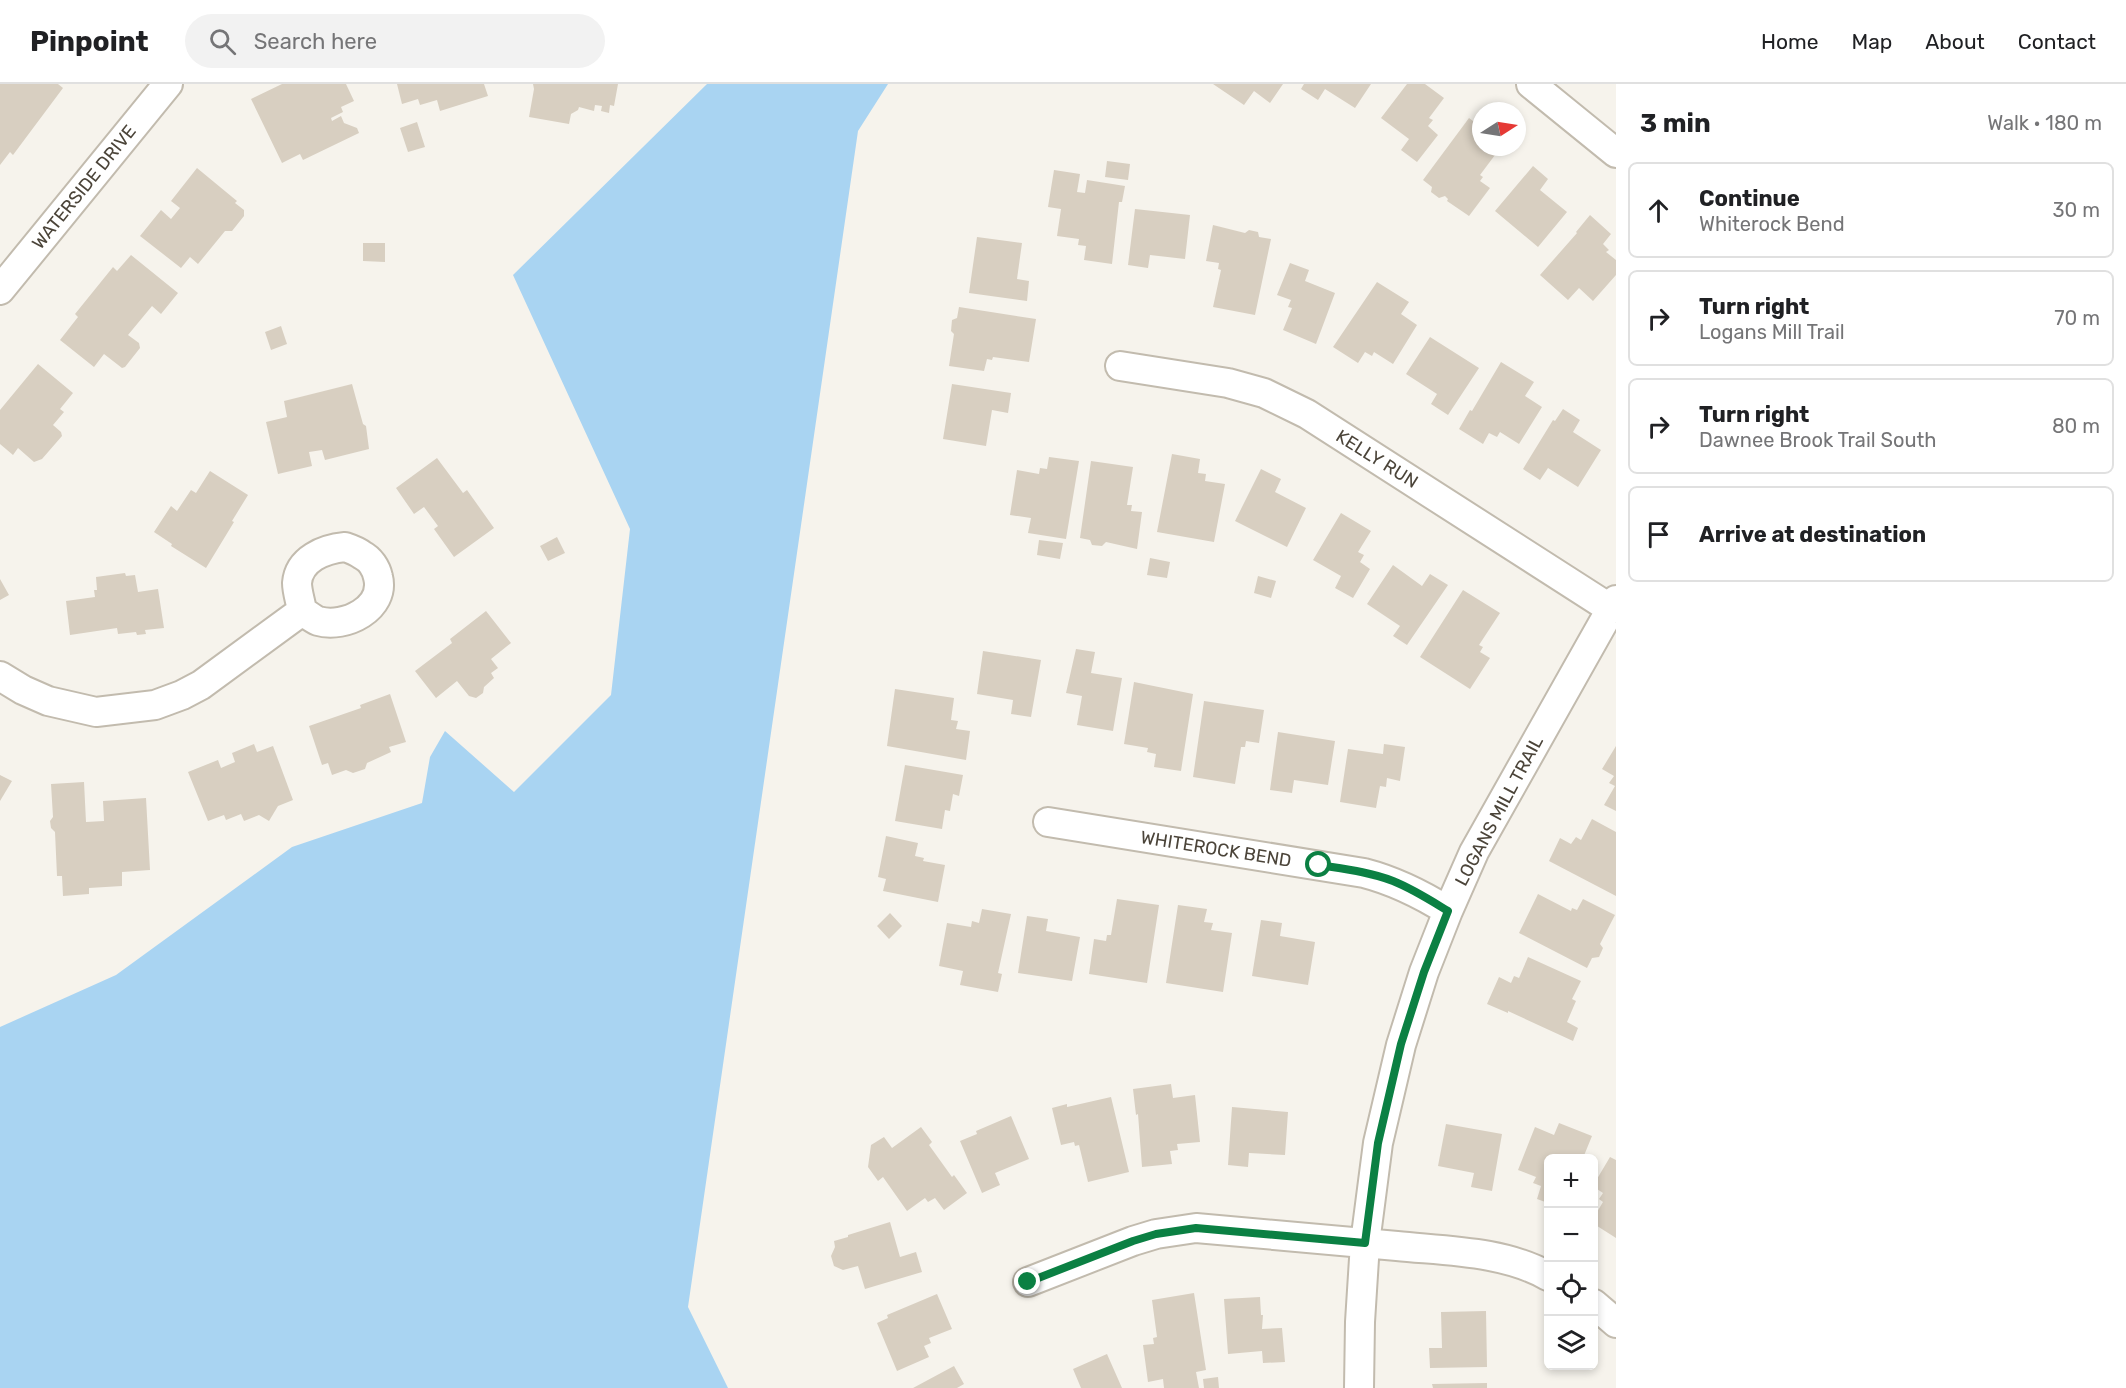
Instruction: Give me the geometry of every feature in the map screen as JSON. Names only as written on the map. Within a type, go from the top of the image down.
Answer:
[{"type":"street","name":"WATERSIDE DRIVE","points":[[0,290],[168,84]]},
{"type":"street","points":[[1531,84],[1616,153]]},
{"type":"street","name":"KELLY RUN","points":[[1120,366],[1228,383],[1264,393],[1307,414],[1613,604]]},
{"type":"street","name":"LOGANS MILL TRAIL","points":[[1359,1388],[1365,1243],[1378,1143],[1401,1044],[1424,972],[1474,852],[1613,604]]},
{"type":"street","points":[[0,676],[48,701],[96,712],[155,705],[201,685],[302,611]]},
{"type":"street","name":"WHITEROCK BEND","points":[[1048,822],[1364,873],[1393,881],[1448,911]]},
{"type":"street","points":[[1028,1282],[1149,1236],[1196,1228],[1499,1258],[1537,1269],[1544,1273]]},
{"type":"street","points":[[1598,1308],[1616,1323]]},
{"type":"water","points":[[707,84],[888,84],[858,131],[688,1307],[728,1388],[0,1388],[0,1027],[116,975],[292,847],[422,803],[430,757],[445,731],[514,792],[611,695],[630,529],[513,275]]},
{"type":"building","points":[[0,84],[58,84],[63,88],[13,155],[10,152],[0,165]]},
{"type":"building","points":[[282,84],[346,84],[354,101],[341,107],[343,112],[331,118],[332,121],[341,116],[344,123],[357,128],[359,133],[303,160],[300,154],[282,163],[251,99]]},
{"type":"building","points":[[397,84],[484,84],[488,96],[440,111],[437,100],[420,105],[418,99],[402,104]]},
{"type":"building","points":[[533,84],[618,84],[614,106],[610,105],[609,113],[601,111],[602,106],[595,105],[594,111],[579,107],[571,114],[569,124],[529,117]]},
{"type":"building","points":[[1213,84],[1283,84],[1270,103],[1254,91],[1244,105]]},
{"type":"building","points":[[1304,84],[1371,84],[1355,108],[1325,89],[1318,100],[1301,89]]},
{"type":"building","points":[[1407,84],[1425,84],[1444,98],[1429,118],[1433,120],[1428,126],[1438,135],[1417,162],[1401,150],[1409,139],[1381,118]]},
{"type":"building","points":[[1469,118],[1472,120],[1472,156],[1494,156],[1480,175],[1483,177],[1480,181],[1490,188],[1469,216],[1447,201],[1445,196],[1439,198],[1431,192],[1432,187],[1423,180]]},
{"type":"building","points":[[417,122],[425,147],[408,152],[400,128]]},
{"type":"building","points":[[1107,161],[1130,164],[1128,180],[1105,177]]},
{"type":"building","points":[[1533,166],[1548,179],[1540,190],[1567,212],[1538,247],[1495,211]]},
{"type":"building","points":[[197,168],[237,201],[235,203],[244,210],[244,216],[232,231],[225,231],[198,264],[190,257],[181,268],[140,236],[161,210],[171,219],[180,208],[171,201]]},
{"type":"building","points":[[1054,170],[1080,174],[1077,192],[1085,193],[1087,180],[1125,186],[1122,202],[1119,202],[1112,264],[1084,260],[1086,246],[1078,245],[1079,239],[1057,236],[1061,209],[1048,207]]},
{"type":"building","points":[[1135,209],[1190,215],[1185,259],[1150,255],[1148,268],[1128,265]]},
{"type":"building","points":[[1590,215],[1611,234],[1603,244],[1609,250],[1606,252],[1616,260],[1616,275],[1593,301],[1579,288],[1568,300],[1540,275]]},
{"type":"building","points":[[1213,225],[1245,233],[1249,230],[1258,232],[1259,237],[1271,239],[1255,315],[1213,307],[1221,270],[1218,269],[1219,263],[1206,261]]},
{"type":"building","points":[[977,237],[1022,243],[1017,279],[1029,281],[1027,301],[969,293]]},
{"type":"building","points":[[363,243],[385,243],[385,262],[363,261]]},
{"type":"building","points":[[131,255],[178,293],[161,314],[152,306],[128,335],[139,343],[140,348],[125,367],[122,368],[104,354],[94,367],[60,340],[78,317],[75,314],[113,267],[117,271]]},
{"type":"building","points":[[1290,263],[1309,270],[1305,281],[1335,293],[1316,344],[1283,330],[1292,308],[1288,307],[1291,300],[1277,295]]},
{"type":"building","points":[[1377,282],[1409,302],[1401,314],[1417,325],[1393,364],[1374,352],[1372,356],[1365,352],[1358,363],[1333,347]]},
{"type":"building","points":[[959,307],[1036,319],[1029,362],[993,357],[992,360],[987,359],[984,371],[949,366],[954,334],[951,331],[952,320],[957,318]]},
{"type":"building","points":[[281,326],[287,344],[271,350],[265,332]]},
{"type":"building","points":[[1430,337],[1479,368],[1448,415],[1431,404],[1437,394],[1406,374]]},
{"type":"building","points":[[1501,362],[1534,382],[1525,396],[1542,407],[1519,444],[1500,432],[1497,437],[1489,433],[1483,444],[1459,429]]},
{"type":"building","points":[[38,364],[73,393],[60,409],[64,412],[53,425],[62,436],[42,459],[34,462],[18,448],[13,455],[0,444],[0,410]]},
{"type":"building","points":[[352,384],[363,424],[366,426],[369,449],[325,460],[322,450],[309,452],[312,466],[278,474],[266,422],[287,417],[284,401]]},
{"type":"building","points":[[952,384],[1011,393],[1008,413],[992,410],[986,446],[943,439]]},
{"type":"building","points":[[1563,409],[1580,420],[1573,432],[1601,450],[1578,487],[1548,468],[1540,480],[1523,469],[1553,420],[1555,421]]},
{"type":"building","points":[[1172,454],[1200,459],[1198,473],[1206,474],[1205,481],[1225,484],[1214,542],[1157,532]]},
{"type":"building","points":[[1049,457],[1079,461],[1066,539],[1028,533],[1031,518],[1010,515],[1017,470],[1039,474],[1040,468],[1047,469]]},
{"type":"building","points":[[437,458],[463,493],[467,490],[494,528],[454,557],[434,529],[438,526],[424,507],[414,514],[396,488]]},
{"type":"building","points":[[1091,461],[1133,467],[1127,505],[1132,505],[1131,511],[1142,512],[1137,549],[1106,542],[1102,546],[1092,545],[1090,540],[1080,538]]},
{"type":"building","points":[[1261,469],[1281,479],[1275,492],[1306,508],[1287,547],[1235,521]]},
{"type":"building","points":[[210,471],[248,495],[206,568],[171,546],[172,544],[154,532],[171,506],[177,511],[191,490],[196,493]]},
{"type":"building","points":[[1341,513],[1371,531],[1358,552],[1364,555],[1360,562],[1370,569],[1353,598],[1335,588],[1341,576],[1313,560]]},
{"type":"building","points":[[557,537],[565,553],[548,561],[540,546]]},
{"type":"building","points":[[1039,540],[1063,543],[1060,559],[1037,555]]},
{"type":"building","points":[[1150,558],[1170,562],[1167,578],[1147,575]]},
{"type":"building","points":[[1393,565],[1422,586],[1430,574],[1448,585],[1407,645],[1393,636],[1400,626],[1367,604]]},
{"type":"building","points":[[125,573],[126,576],[135,575],[138,592],[158,589],[164,628],[145,630],[146,634],[137,635],[136,632],[118,634],[117,628],[70,635],[66,601],[95,597],[96,577]]},
{"type":"building","points":[[1258,576],[1276,581],[1271,598],[1254,593]]},
{"type":"building","points":[[0,579],[9,595],[0,600]]},
{"type":"building","points":[[1463,590],[1500,613],[1479,645],[1483,647],[1480,652],[1490,658],[1470,689],[1420,657]]},
{"type":"building","points":[[486,611],[511,643],[491,659],[498,668],[491,673],[494,678],[484,687],[483,693],[476,698],[469,696],[457,681],[436,698],[415,671],[452,643],[450,639]]},
{"type":"building","points":[[1076,649],[1095,652],[1091,673],[1122,678],[1113,731],[1077,725],[1082,696],[1066,693]]},
{"type":"building","points":[[983,651],[1041,660],[1031,717],[1011,714],[1013,700],[977,694]]},
{"type":"building","points":[[1134,682],[1193,694],[1181,771],[1154,767],[1156,754],[1147,752],[1148,748],[1124,744]]},
{"type":"building","points":[[895,689],[954,698],[951,720],[958,721],[956,729],[970,731],[966,760],[887,746]]},
{"type":"building","points":[[390,694],[406,742],[389,747],[391,752],[367,763],[365,769],[353,773],[346,770],[332,775],[328,763],[322,765],[309,726],[361,708],[360,705]]},
{"type":"building","points":[[1204,701],[1264,710],[1259,743],[1246,741],[1245,747],[1241,747],[1235,784],[1193,777]]},
{"type":"building","points":[[1278,732],[1335,741],[1328,785],[1294,780],[1292,793],[1270,790]]},
{"type":"building","points":[[254,744],[257,752],[273,746],[293,800],[278,806],[269,821],[259,815],[244,821],[241,814],[226,820],[224,815],[208,821],[188,772],[218,760],[221,768],[235,762],[232,753]]},
{"type":"building","points":[[1384,744],[1405,747],[1400,781],[1387,778],[1386,787],[1380,786],[1376,808],[1340,802],[1348,749],[1383,754]]},
{"type":"building","points":[[1616,746],[1616,811],[1604,805],[1615,786],[1609,783],[1614,776],[1602,769]]},
{"type":"building","points":[[905,765],[963,775],[959,796],[953,794],[950,811],[945,810],[942,829],[895,821]]},
{"type":"building","points":[[0,775],[12,781],[0,801]]},
{"type":"building","points":[[84,782],[86,822],[104,821],[103,801],[146,798],[150,870],[122,872],[122,886],[89,888],[89,894],[63,896],[62,876],[57,876],[55,832],[51,828],[50,821],[53,817],[51,784]]},
{"type":"building","points":[[1592,819],[1616,832],[1616,896],[1549,861],[1560,838],[1571,844],[1576,837],[1581,840]]},
{"type":"building","points":[[886,836],[918,843],[915,856],[924,858],[923,861],[945,865],[938,902],[883,891],[886,879],[878,877]]},
{"type":"building","points":[[1538,894],[1571,911],[1572,908],[1577,910],[1583,899],[1615,915],[1600,944],[1603,948],[1599,957],[1592,958],[1587,968],[1519,933]]},
{"type":"building","points":[[1117,899],[1159,905],[1147,983],[1089,974],[1094,939],[1106,941],[1107,935],[1111,935]]},
{"type":"building","points":[[1178,905],[1207,909],[1204,922],[1213,923],[1211,930],[1232,933],[1223,992],[1166,983]]},
{"type":"building","points":[[982,909],[1011,914],[998,973],[1002,974],[998,992],[960,985],[963,971],[939,966],[947,923],[971,927],[972,921],[979,923]]},
{"type":"building","points":[[890,913],[902,926],[889,939],[877,926]]},
{"type":"building","points":[[1027,916],[1048,919],[1046,931],[1080,937],[1072,981],[1018,973]]},
{"type":"building","points":[[1261,920],[1282,923],[1280,936],[1315,942],[1308,985],[1252,976]]},
{"type":"building","points":[[1528,957],[1581,981],[1572,999],[1576,1001],[1567,1022],[1578,1028],[1573,1041],[1508,1011],[1508,1013],[1487,1004],[1499,977],[1511,983],[1514,976],[1519,978]]},
{"type":"building","points":[[1171,1084],[1173,1098],[1195,1095],[1200,1142],[1177,1144],[1178,1150],[1170,1151],[1172,1164],[1142,1167],[1138,1114],[1136,1115],[1133,1089]]},
{"type":"building","points":[[1111,1097],[1129,1172],[1088,1182],[1079,1145],[1075,1146],[1074,1142],[1061,1145],[1052,1108]]},
{"type":"building","points":[[1232,1107],[1288,1112],[1285,1155],[1249,1153],[1248,1167],[1228,1165]]},
{"type":"building","points":[[1011,1116],[1029,1159],[995,1173],[1000,1185],[982,1193],[960,1141],[977,1134],[976,1131]]},
{"type":"building","points":[[1559,1123],[1592,1136],[1585,1154],[1544,1154],[1544,1202],[1537,1199],[1541,1186],[1533,1183],[1536,1177],[1518,1170],[1535,1127],[1554,1135]]},
{"type":"building","points":[[1446,1124],[1502,1134],[1492,1191],[1471,1187],[1474,1173],[1438,1166]]},
{"type":"building","points":[[921,1127],[932,1142],[929,1145],[952,1177],[954,1175],[967,1193],[944,1210],[935,1198],[928,1202],[925,1198],[907,1211],[883,1177],[878,1181],[868,1167],[871,1145],[884,1137],[892,1148]]},
{"type":"building","points":[[1610,1157],[1616,1160],[1616,1238],[1598,1227],[1598,1210],[1603,1202],[1599,1199],[1603,1193],[1598,1190],[1598,1177]]},
{"type":"building","points":[[890,1222],[900,1257],[916,1252],[922,1272],[865,1289],[858,1266],[843,1270],[834,1266],[831,1256],[835,1247],[834,1241]]},
{"type":"building","points":[[1194,1293],[1206,1370],[1196,1372],[1199,1388],[1164,1388],[1163,1379],[1148,1382],[1143,1345],[1154,1344],[1153,1338],[1157,1337],[1152,1300]]},
{"type":"building","points":[[937,1294],[952,1329],[929,1338],[931,1343],[924,1346],[929,1357],[897,1371],[877,1323],[888,1318],[887,1315]]},
{"type":"building","points":[[1260,1297],[1261,1315],[1263,1315],[1262,1329],[1282,1328],[1285,1362],[1263,1363],[1262,1351],[1228,1354],[1224,1299]]},
{"type":"building","points":[[1486,1311],[1487,1367],[1430,1368],[1429,1348],[1442,1348],[1441,1312]]},
{"type":"building","points":[[1107,1354],[1122,1388],[1081,1388],[1073,1369]]},
{"type":"building","points":[[954,1366],[964,1384],[957,1388],[913,1388]]},
{"type":"building","points":[[1218,1377],[1219,1388],[1204,1388],[1203,1379]]},
{"type":"building","points":[[1487,1383],[1487,1388],[1433,1388],[1432,1384]]},
{"type":"route","points":[[1028,1282],[1133,1241],[1156,1234],[1196,1228],[1365,1243],[1378,1143],[1401,1044],[1424,972],[1448,911],[1393,881],[1319,865]]}]
